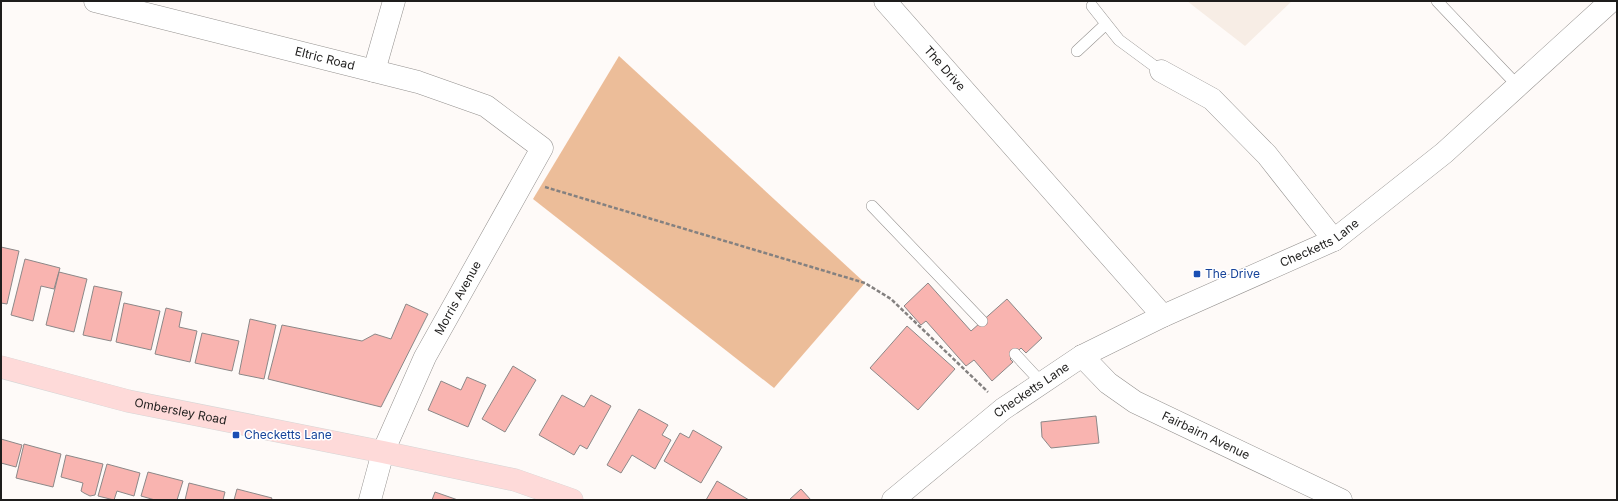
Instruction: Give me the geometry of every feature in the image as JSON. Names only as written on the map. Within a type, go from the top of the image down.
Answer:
[{"type":"main road","name":"Ombersley Road","points":[[1,368],[128,401],[515,480],[572,500]]},
{"type":"street","name":"Eltric Road","points":[[95,1],[418,82],[486,106],[542,148]]},
{"type":"street","points":[[374,71],[394,1]]},
{"type":"street","name":"The Drive","points":[[885,1],[1163,316]]},
{"type":"street","points":[[1612,1],[1617,5]]},
{"type":"street","name":"Checketts Lane","points":[[893,500],[1003,409],[1041,382],[1082,356],[1163,316],[1334,240],[1444,153],[1612,1]]},
{"type":"street","points":[[1161,70],[1212,99],[1267,155],[1334,240]]},
{"type":"street","name":"Morris Avenue","points":[[370,500],[383,452],[425,357],[542,148]]},
{"type":"street","name":"Fairbairn Avenue","points":[[1082,356],[1108,383],[1135,402],[1341,500]]},
{"type":"lane","points":[[1437,1],[1518,86]]},
{"type":"lane","points":[[1092,6],[1119,40],[1161,70]]},
{"type":"lane","points":[[1077,51],[1106,24]]},
{"type":"lane","points":[[872,206],[982,321]]},
{"type":"lane","points":[[1015,354],[1041,382]]},
{"type":"path","points":[[526,176],[541,185],[866,283],[891,299],[975,379],[1003,409]]},
{"type":"shaded area","points":[[1187,1],[1292,1],[1245,46]]},
{"type":"shaded area","points":[[619,56],[865,283],[774,388],[533,199]]},
{"type":"building","points":[[1,247],[19,251],[7,304],[1,303]]},
{"type":"building","points":[[25,259],[60,268],[54,289],[41,286],[33,321],[11,315]]},
{"type":"building","points":[[59,272],[87,279],[74,332],[46,325]]},
{"type":"building","points":[[928,283],[971,331],[1007,299],[1042,338],[1026,353],[1021,348],[1010,359],[1013,362],[992,381],[974,360],[966,366],[926,321],[921,325],[904,306]]},
{"type":"building","points":[[94,286],[122,292],[111,341],[83,335]]},
{"type":"building","points":[[124,303],[160,311],[151,350],[116,342]]},
{"type":"building","points":[[406,304],[428,314],[381,407],[268,379],[282,325],[362,341],[375,334],[391,339]]},
{"type":"building","points":[[166,308],[182,312],[179,327],[197,331],[190,362],[155,354]]},
{"type":"building","points":[[250,319],[276,325],[264,379],[239,374]]},
{"type":"building","points":[[907,326],[955,369],[918,410],[870,368]]},
{"type":"building","points":[[202,333],[239,341],[232,371],[195,363]]},
{"type":"building","points":[[513,366],[536,380],[505,432],[482,419]]},
{"type":"building","points":[[467,377],[486,385],[468,427],[428,410],[441,381],[461,390]]},
{"type":"building","points":[[562,395],[584,407],[591,395],[611,406],[587,449],[580,445],[574,455],[539,435]]},
{"type":"building","points":[[639,409],[668,425],[662,435],[671,440],[655,469],[632,455],[621,473],[607,465]]},
{"type":"building","points":[[1096,416],[1099,443],[1051,448],[1042,437],[1041,422]]},
{"type":"building","points":[[693,430],[722,447],[701,483],[664,461],[680,433],[689,438]]},
{"type":"building","points":[[1,439],[22,445],[16,467],[1,463]]},
{"type":"building","points":[[24,444],[61,454],[53,487],[16,478]]},
{"type":"building","points":[[66,455],[103,464],[95,495],[90,496],[81,491],[83,483],[61,477]]},
{"type":"building","points":[[107,464],[140,473],[134,496],[117,491],[114,500],[98,496]]},
{"type":"building","points":[[148,472],[183,481],[177,500],[155,500],[141,496]]},
{"type":"building","points":[[717,481],[749,500],[706,500]]},
{"type":"building","points":[[189,483],[225,492],[223,500],[185,500]]},
{"type":"building","points":[[237,489],[272,498],[271,500],[234,500]]},
{"type":"building","points":[[801,489],[811,500],[789,500]]},
{"type":"building","points":[[435,492],[458,500],[432,500]]},
{"type":"place","name":"The Drive","points":[[1197,274]]},
{"type":"place","name":"Checketts Lane","points":[[236,435]]}]
